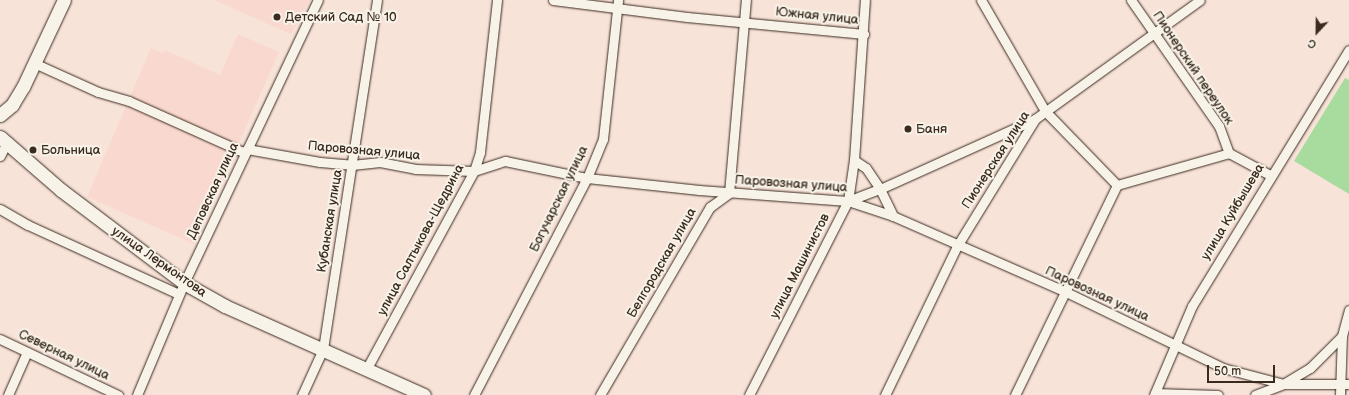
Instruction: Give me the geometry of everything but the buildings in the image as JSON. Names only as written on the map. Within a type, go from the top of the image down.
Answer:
[{"type":"street","points":[[0,115],[17,98],[64,0]]},
{"type":"street","name":"Деповская улица","points":[[137,395],[181,288],[318,0]]},
{"type":"street","name":"Кубанская улица","points":[[302,395],[323,350],[377,0]]},
{"type":"street","name":"улица Салтыкова-Щедрина","points":[[367,368],[474,171],[480,152],[497,0]]},
{"type":"street","name":"Южная улица","points":[[553,0],[618,3],[743,22],[864,34]]},
{"type":"street","points":[[729,193],[746,0]]},
{"type":"street","name":"улица Машинистов","points":[[749,395],[848,200],[854,160],[866,0]]},
{"type":"street","points":[[981,0],[1045,111],[1117,185]]},
{"type":"street","name":"Пионерский переулок","points":[[1131,0],[1219,126],[1229,153]]},
{"type":"street","name":"Пионерская улица","points":[[885,395],[957,246],[1035,119],[1200,0]]},
{"type":"street","name":"Богучарская улица","points":[[474,395],[587,178],[603,138],[618,3]]},
{"type":"street","name":"улица Куйбышева","points":[[1155,394],[1174,345],[1192,306],[1270,175],[1349,50]]},
{"type":"street","name":"Паровозная улица","points":[[34,64],[98,92],[129,101],[246,151],[320,162],[352,165],[380,162],[415,169],[474,171],[505,161],[587,178],[729,193],[848,200],[893,216],[957,246],[1066,292],[1223,368],[1283,384],[1345,384]]},
{"type":"street","points":[[848,200],[880,189],[1035,119]]},
{"type":"street","points":[[0,156],[4,139]]},
{"type":"street","name":"улица Лермонтова","points":[[4,139],[61,190],[181,288],[367,368],[424,395]]},
{"type":"street","points":[[1015,395],[1117,185],[1229,153],[1270,175]]},
{"type":"street","points":[[854,160],[866,168],[880,189],[893,216]]},
{"type":"street","points":[[699,190],[710,207]]},
{"type":"street","name":"Белгородская улица","points":[[600,395],[710,207],[729,193]]},
{"type":"street","points":[[0,209],[28,225],[181,288]]},
{"type":"street","points":[[1340,395],[1345,384],[1342,336],[1349,310]]},
{"type":"street","points":[[1255,395],[1283,384],[1310,368],[1342,336]]},
{"type":"street","name":"Северная улица","points":[[0,339],[118,395]]},
{"type":"street","points":[[8,395],[27,352]]},
{"type":"street","points":[[1155,394],[1218,395]]},
{"type":"shaded area","name":"Детский Сад № 10","points":[[214,0],[310,0],[291,34]]},
{"type":"shaded area","points":[[238,34],[279,52],[194,244],[87,197],[151,48],[163,53],[165,50],[220,75]]},
{"type":"green space","points":[[1345,78],[1349,80],[1349,194],[1294,161]]},
{"type":"place","name":"Детский Сад № 10","points":[[277,17]]},
{"type":"place","name":"Баня","points":[[908,129]]},
{"type":"place","name":"Больница","points":[[33,150]]}]
